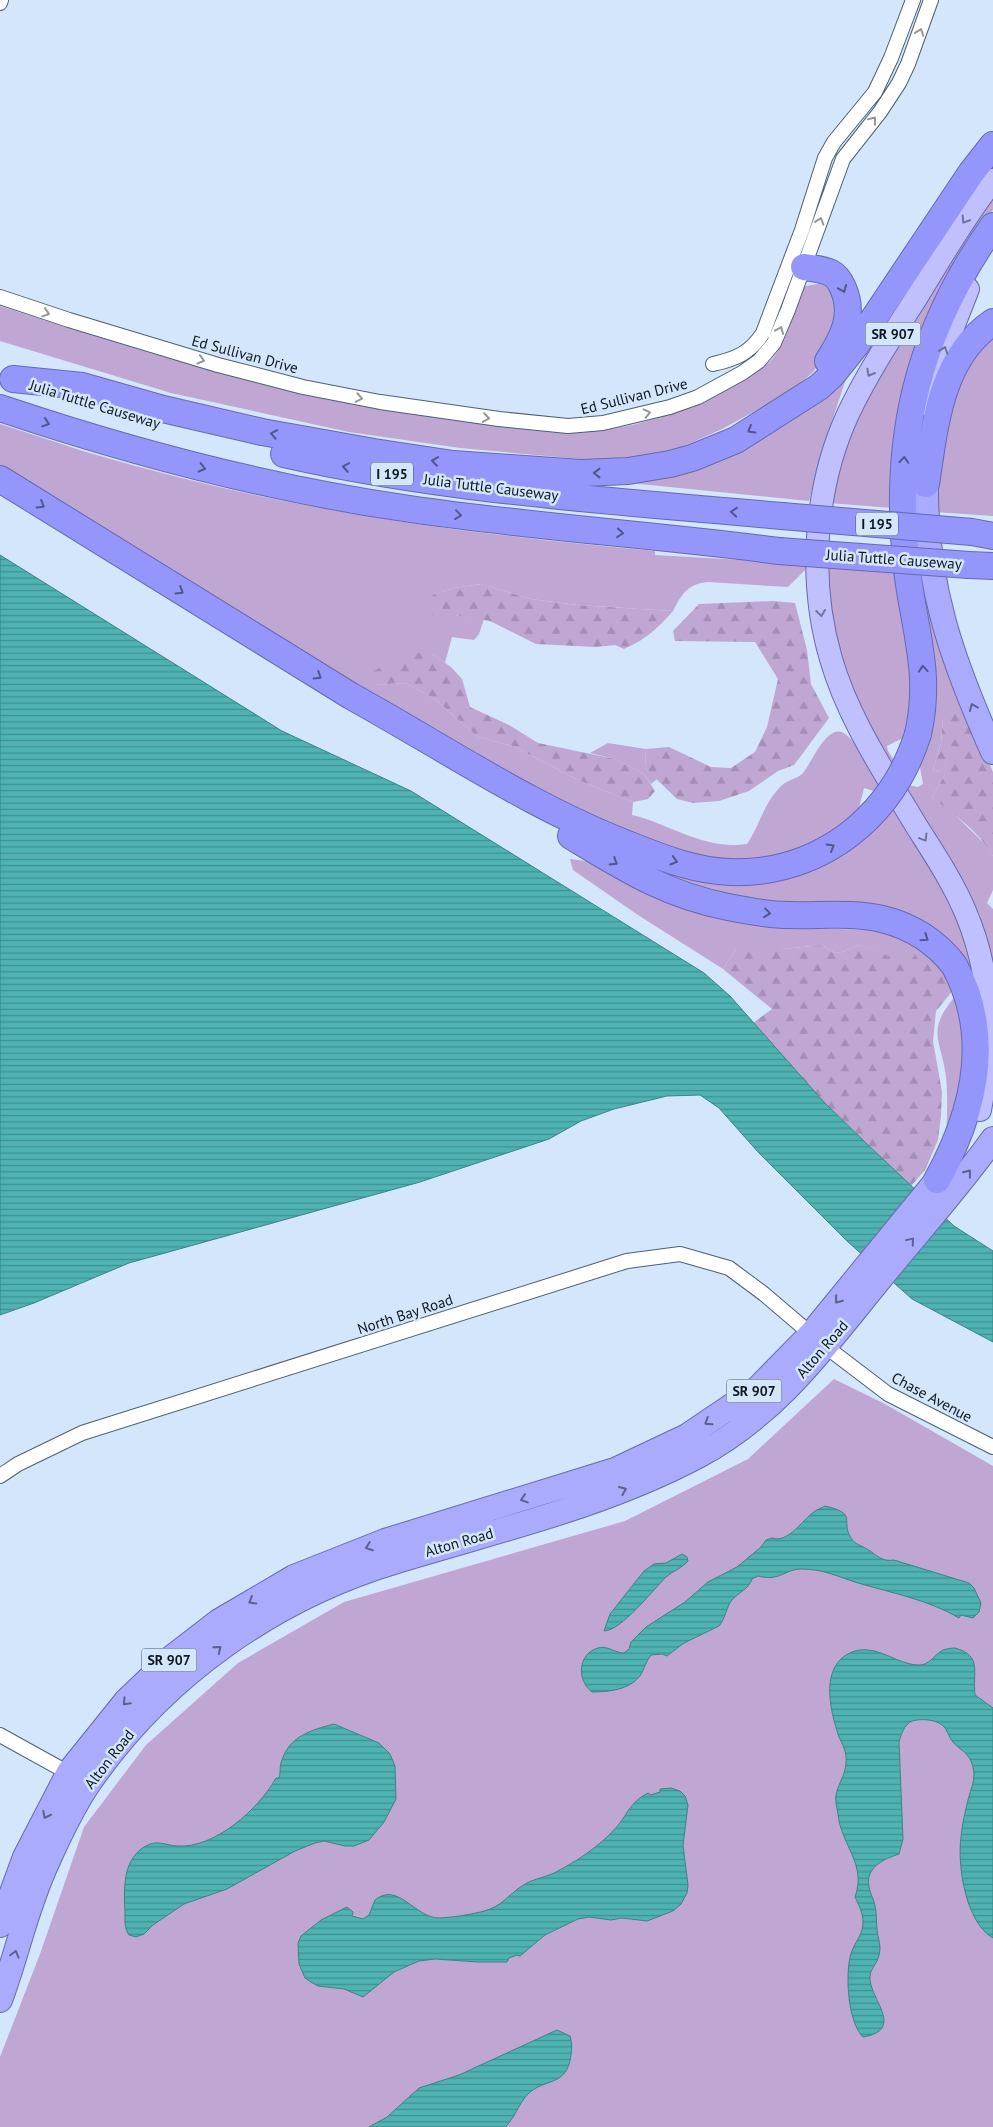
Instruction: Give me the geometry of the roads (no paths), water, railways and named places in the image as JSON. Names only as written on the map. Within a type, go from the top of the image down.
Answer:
[{"type":"highway","points":[[6,377],[82,386],[207,420],[374,452],[453,464],[581,473],[650,469],[692,458],[736,440],[819,387],[844,362],[971,173],[993,145]]},
{"type":"highway","points":[[0,479],[351,696],[402,724],[488,777],[580,825],[643,851],[696,867],[746,872],[791,864],[830,848],[856,830],[880,807],[900,780],[918,734],[924,680],[921,643],[904,541],[903,476],[908,426],[920,372],[937,322],[970,260],[993,226]]},
{"type":"highway","points":[[792,403],[823,369],[842,337],[848,316],[846,295],[837,277],[824,270],[804,267]]},
{"type":"highway","points":[[993,322],[976,336],[966,348],[951,373],[936,421],[926,484],[930,551],[944,625],[961,677],[993,752]]},
{"type":"highway","name":"Julia Tuttle Causeway","points":[[6,377],[152,422],[257,448],[344,466],[487,488],[984,534]]},
{"type":"highway","name":"Julia Tuttle Causeway","points":[[0,408],[169,460],[332,496],[410,509],[510,522],[692,540],[779,551],[981,566]]},
{"type":"highway","points":[[351,696],[398,730],[648,882],[695,899],[735,908],[786,915],[852,916],[882,919],[914,931],[938,948],[957,969],[975,1000],[982,1025],[983,1043],[980,1072],[970,1112],[945,1186]]},
{"type":"highway","name":"Alton Road","points":[[0,1925],[25,1857],[78,1779],[126,1701],[171,1658],[219,1621],[294,1577],[385,1541],[615,1470],[687,1436],[758,1388],[818,1340],[945,1186],[990,1145]]},
{"type":"highway","name":"Alton Road","points":[[0,2000],[8,1979],[24,1920],[45,1866],[68,1818],[78,1779]]},
{"type":"main road","name":"SR 907","points":[[980,1110],[988,1074],[991,1046],[991,1005],[985,968],[972,929],[957,895],[872,753],[847,703],[831,658],[824,629],[819,594],[818,565],[820,522],[826,480],[847,417],[882,352],[968,215],[993,180]]},
{"type":"main road","points":[[926,484],[924,446],[931,400],[940,360],[959,307],[993,243]]},
{"type":"main road","name":"Alton Road","points":[[945,1186],[957,1159],[973,1131],[993,1080]]},
{"type":"street","points":[[713,364],[742,355],[754,346],[763,333],[802,230],[825,158],[834,142],[875,92],[891,58],[913,0]]},
{"type":"street","name":"Ed Sullivan Drive","points":[[0,297],[172,351],[303,387],[380,402],[446,412],[552,425],[586,426],[637,415],[687,401],[750,368],[765,355],[774,343],[843,159],[880,112],[899,83],[908,64],[931,0]]},
{"type":"street","name":"North Bay Road","points":[[0,1476],[18,1464],[82,1434],[627,1260],[680,1254],[728,1268],[764,1294],[818,1340]]},
{"type":"street","name":"Chase Avenue","points":[[818,1340],[888,1394],[993,1447]]},
{"type":"street","points":[[0,1736],[78,1779]]}]
